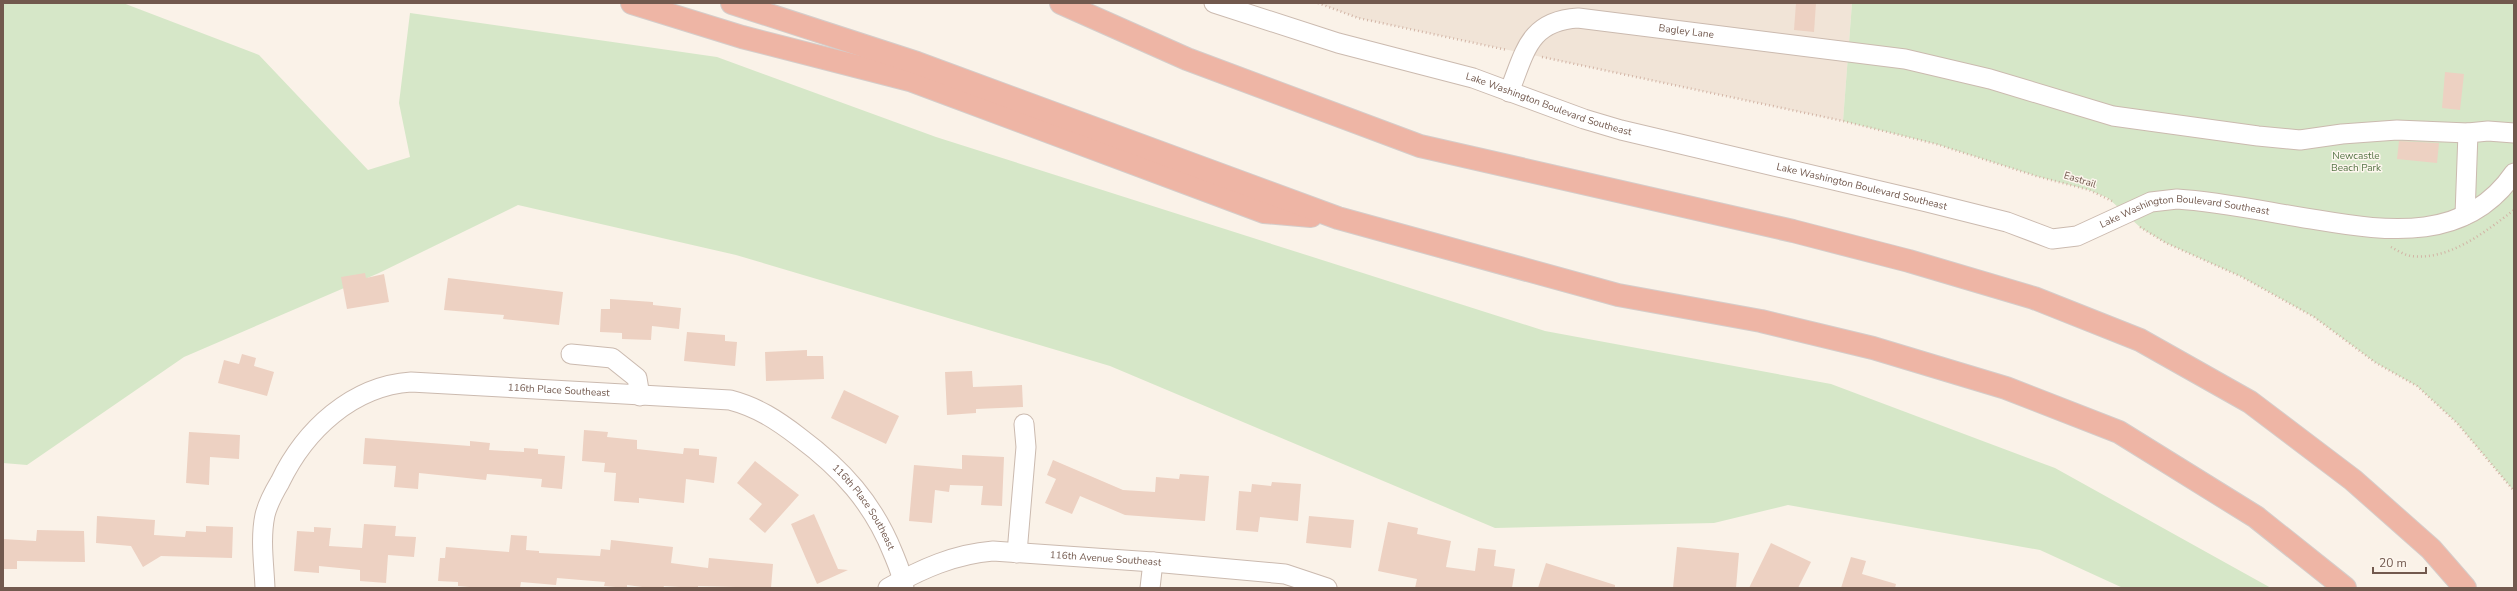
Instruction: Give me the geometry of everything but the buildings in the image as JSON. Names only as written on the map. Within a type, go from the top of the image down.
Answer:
[{"type":"highway","points":[[632,3],[742,37],[910,80],[1264,212],[1338,218]]},
{"type":"highway","points":[[732,3],[917,63],[1338,218],[1618,295],[1761,321],[1873,348],[2006,388],[2119,432],[2256,516],[2345,588]]},
{"type":"highway","points":[[1061,3],[1187,59],[1420,146],[1793,231],[1909,261],[2034,298],[2140,340],[2250,402],[2347,476],[2431,549],[2465,588]]},
{"type":"street","name":"Lake Washington Boulevard Southeast","points":[[1214,3],[1338,42],[1473,78],[1584,119],[1621,130],[2007,222],[2052,238],[2077,236],[2134,209],[2162,200],[2198,200],[2371,229],[2423,228],[2444,224],[2465,215],[2487,202],[2510,179]]},
{"type":"street","name":"Bagley Lane","points":[[1509,92],[1527,44],[1537,33],[1555,22],[1566,19],[1601,20],[1905,59],[1990,78],[2113,116],[2258,136],[2300,140],[2342,134],[2397,130],[2468,133],[2488,131],[2514,133]]},
{"type":"street","points":[[2465,215],[2468,133]]},
{"type":"street","points":[[571,354],[612,358],[637,378],[640,396]]},
{"type":"street","name":"116th Place Southeast","points":[[265,588],[262,540],[265,515],[285,471],[303,444],[325,420],[373,390],[392,383],[412,382],[730,400],[751,406],[776,420],[827,457],[849,481],[884,530],[898,585]]},
{"type":"street","points":[[1017,553],[1026,447],[1024,424]]},
{"type":"street","name":"116th Avenue Southeast","points":[[898,585],[936,564],[974,553],[1017,553],[1152,562],[1284,574],[1327,588]]},
{"type":"street","points":[[1150,588],[1152,562]]},
{"type":"path","points":[[1318,3],[1358,18],[1513,50]]},
{"type":"path","name":"Eastrail","points":[[1541,57],[1844,121],[1936,144],[2036,176],[2089,190],[2108,198],[2118,206]]},
{"type":"path","points":[[2141,228],[2166,243],[2242,277],[2314,317],[2376,363],[2417,386],[2457,423],[2514,492]]},
{"type":"shaded area","points":[[1318,3],[1852,3],[1843,121],[1358,18]]},
{"type":"green space","points":[[3,3],[123,3],[259,55],[368,170],[410,157],[399,103],[410,13],[717,57],[936,137],[1545,331],[1831,384],[2055,468],[2271,588],[2123,588],[2040,550],[1788,505],[1714,523],[1495,528],[1110,366],[736,255],[518,205],[379,273],[184,357],[27,465],[3,463]]},
{"type":"green space","name":"Newcastle Beach Park","points":[[1852,3],[2514,3],[2514,491],[2457,423],[2417,386],[2376,363],[2314,317],[2242,277],[2166,243],[2141,228],[2108,198],[2089,190],[2036,176],[1936,144],[1843,121]]}]
